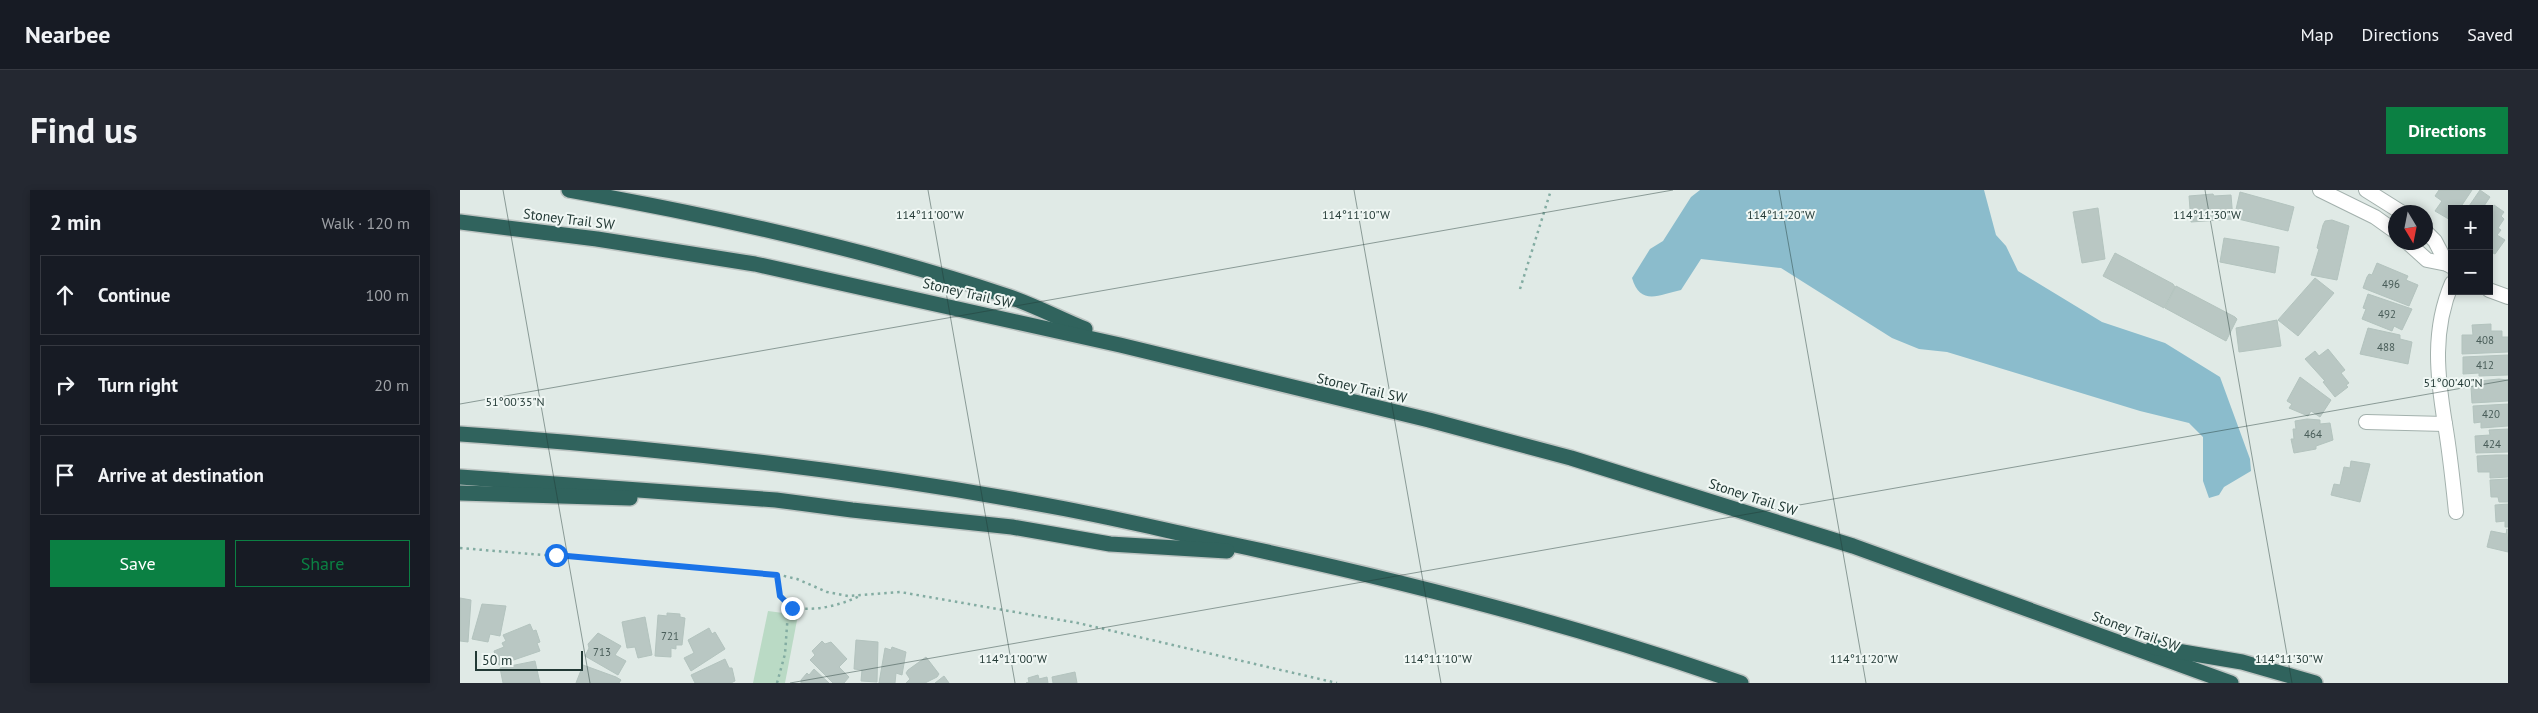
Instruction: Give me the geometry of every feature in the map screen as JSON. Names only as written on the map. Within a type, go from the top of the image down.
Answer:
[{"type":"highway","points":[[569,190],[766,229],[886,260],[1006,295],[1120,345]]},
{"type":"highway","name":"Stoney Trail SW","points":[[460,222],[597,239],[755,264],[948,305],[1428,420],[1571,458],[1853,546],[2231,683]]},
{"type":"highway","points":[[460,434],[558,441],[724,458],[898,482],[1065,509],[1279,554],[1503,609],[1741,683]]},
{"type":"highway","points":[[460,477],[776,500],[1012,527],[1110,544],[1279,554]]},
{"type":"highway","points":[[460,493],[776,500]]},
{"type":"highway","points":[[2112,640],[2242,662],[2315,683]]},
{"type":"street","points":[[2320,190],[2369,213],[2388,226]]},
{"type":"street","points":[[2366,190],[2391,205]]},
{"type":"street","points":[[2433,239],[2448,264]]},
{"type":"street","points":[[2416,250],[2427,260],[2448,266]]},
{"type":"street","points":[[2493,291],[2508,297]]},
{"type":"street","points":[[2448,295],[2440,319],[2437,351],[2440,399],[2456,512]]},
{"type":"street","points":[[2366,422],[2445,424]]},
{"type":"path","points":[[1520,289],[1551,190]]},
{"type":"path","points":[[460,548],[777,575],[797,579],[828,592],[848,596],[900,592],[1059,619],[1337,683]]},
{"type":"path","points":[[777,575],[780,596],[786,602],[788,612],[787,642],[777,683]]},
{"type":"path","points":[[788,612],[792,608],[807,610],[838,606],[862,596]]},
{"type":"green space","points":[[768,611],[798,615],[785,683],[753,683]]},
{"type":"water","points":[[1700,190],[1984,190],[1996,235],[2006,246],[2018,271],[2102,322],[2165,343],[2220,377],[2250,459],[2251,471],[2224,487],[2219,495],[2209,498],[2203,481],[2203,437],[2189,423],[2140,411],[1947,352],[1919,349],[1892,338],[1781,268],[1701,259],[1681,290],[1658,296],[1645,295],[1636,287],[1632,278],[1650,249],[1663,241],[1691,197]]},
{"type":"building","points":[[2439,190],[2472,190],[2462,205],[2448,205],[2448,219],[2435,211],[2442,201],[2435,196]]},
{"type":"building","points":[[2480,190],[2490,197],[2485,205],[2470,205]]},
{"type":"building","points":[[2240,192],[2294,207],[2288,231],[2234,218]]},
{"type":"building","points":[[2213,194],[2214,196],[2231,195],[2233,219],[2191,222],[2189,196]]},
{"type":"building","points":[[2494,205],[2504,212],[2501,216],[2504,219],[2498,228],[2501,230],[2497,235],[2505,240],[2495,254],[2493,253]]},
{"type":"building","points":[[2098,208],[2105,259],[2082,263],[2073,212]]},
{"type":"building","points":[[2332,220],[2349,226],[2337,280],[2311,275],[2319,249],[2317,248],[2323,225],[2325,221]]},
{"type":"building","points":[[2224,238],[2279,247],[2275,273],[2220,262]]},
{"type":"building","points":[[2115,253],[2173,284],[2175,287],[2164,308],[2103,276]]},
{"type":"building","points":[[2377,263],[2408,276],[2406,280],[2418,285],[2409,306],[2363,288],[2367,277],[2369,274],[2372,275]]},
{"type":"building","points":[[2315,278],[2334,293],[2298,336],[2278,320]]},
{"type":"building","points":[[2176,286],[2237,319],[2226,341],[2165,308]]},
{"type":"building","points":[[2368,294],[2412,309],[2402,330],[2394,326],[2392,331],[2362,319],[2366,309],[2363,308]]},
{"type":"building","points":[[2277,320],[2281,346],[2239,352],[2236,328]]},
{"type":"building","points":[[2491,324],[2491,331],[2502,331],[2502,337],[2508,337],[2508,352],[2462,354],[2462,335],[2473,335],[2472,325]]},
{"type":"building","points":[[2368,328],[2400,335],[2400,339],[2412,342],[2408,364],[2360,354]]},
{"type":"building","points":[[2328,349],[2345,370],[2341,373],[2349,383],[2346,385],[2348,387],[2335,397],[2323,382],[2325,381],[2305,359],[2315,351],[2319,356]]},
{"type":"building","points":[[2508,355],[2508,375],[2479,376],[2479,373],[2463,374],[2463,357]]},
{"type":"building","points":[[2300,377],[2331,400],[2320,417],[2311,411],[2308,416],[2289,408],[2292,404],[2287,401]]},
{"type":"building","points":[[2508,380],[2508,401],[2472,403],[2471,387],[2479,387],[2479,381]]},
{"type":"building","points":[[2508,404],[2508,426],[2481,428],[2481,422],[2474,423],[2473,406]]},
{"type":"building","points":[[2307,419],[2320,420],[2320,424],[2330,423],[2333,440],[2316,446],[2316,449],[2294,453],[2291,439],[2294,439],[2293,429],[2296,429],[2295,421]]},
{"type":"building","points":[[2508,429],[2508,452],[2476,453],[2475,436],[2490,435],[2489,430]]},
{"type":"building","points":[[2508,455],[2508,477],[2490,478],[2490,472],[2478,472],[2477,456]]},
{"type":"building","points":[[2351,461],[2370,464],[2360,502],[2331,495],[2334,484],[2340,485],[2344,467],[2350,468]]},
{"type":"building","points":[[2508,479],[2508,502],[2499,502],[2498,497],[2491,497],[2490,480]]},
{"type":"building","points":[[2508,504],[2508,527],[2505,527],[2505,521],[2496,522],[2495,505]]},
{"type":"building","points":[[2507,529],[2508,552],[2487,547],[2491,531],[2506,534]]},
{"type":"building","points":[[460,598],[471,600],[468,642],[460,641]]},
{"type":"building","points":[[482,604],[506,606],[500,636],[490,634],[488,642],[472,639]]},
{"type":"building","points":[[667,613],[680,614],[680,617],[685,618],[682,645],[676,645],[676,649],[671,648],[671,657],[655,656],[658,615],[667,616]]},
{"type":"building","points":[[645,617],[652,655],[638,658],[635,647],[627,648],[622,622]]},
{"type":"building","points":[[530,624],[533,631],[536,630],[540,642],[537,643],[540,651],[499,665],[494,651],[504,647],[502,643],[506,641],[503,635]]},
{"type":"building","points":[[709,628],[712,634],[715,632],[725,649],[691,671],[684,658],[694,653],[688,640]]},
{"type":"building","points":[[598,633],[621,646],[615,655],[626,661],[618,675],[585,656],[589,648],[588,644]]},
{"type":"building","points":[[856,640],[878,642],[877,682],[861,681],[862,670],[854,669]]},
{"type":"building","points":[[822,641],[825,644],[831,642],[847,659],[839,667],[849,677],[844,683],[833,683],[810,660],[815,655],[812,651]]},
{"type":"building","points":[[892,647],[906,652],[902,675],[896,673],[895,683],[879,683],[885,648],[891,650]]},
{"type":"building","points":[[926,657],[939,674],[937,677],[925,683],[906,683],[910,679],[906,673],[908,670]]},
{"type":"building","points":[[725,659],[729,668],[732,668],[735,681],[731,683],[695,683],[691,675]]},
{"type":"building","points":[[535,661],[540,683],[503,683],[500,668]]},
{"type":"building","points":[[583,665],[621,680],[619,683],[576,683]]},
{"type":"building","points":[[814,669],[829,683],[801,683],[801,680],[807,673],[809,675]]},
{"type":"building","points":[[1075,672],[1077,683],[1053,683],[1052,677]]},
{"type":"building","points":[[1038,675],[1039,679],[1047,677],[1048,683],[1026,683],[1029,682],[1028,678]]},
{"type":"building","points":[[944,676],[949,683],[935,683]]},
{"type":"route","points":[[556,555],[777,575],[780,596],[786,602],[788,612],[792,608]]}]
